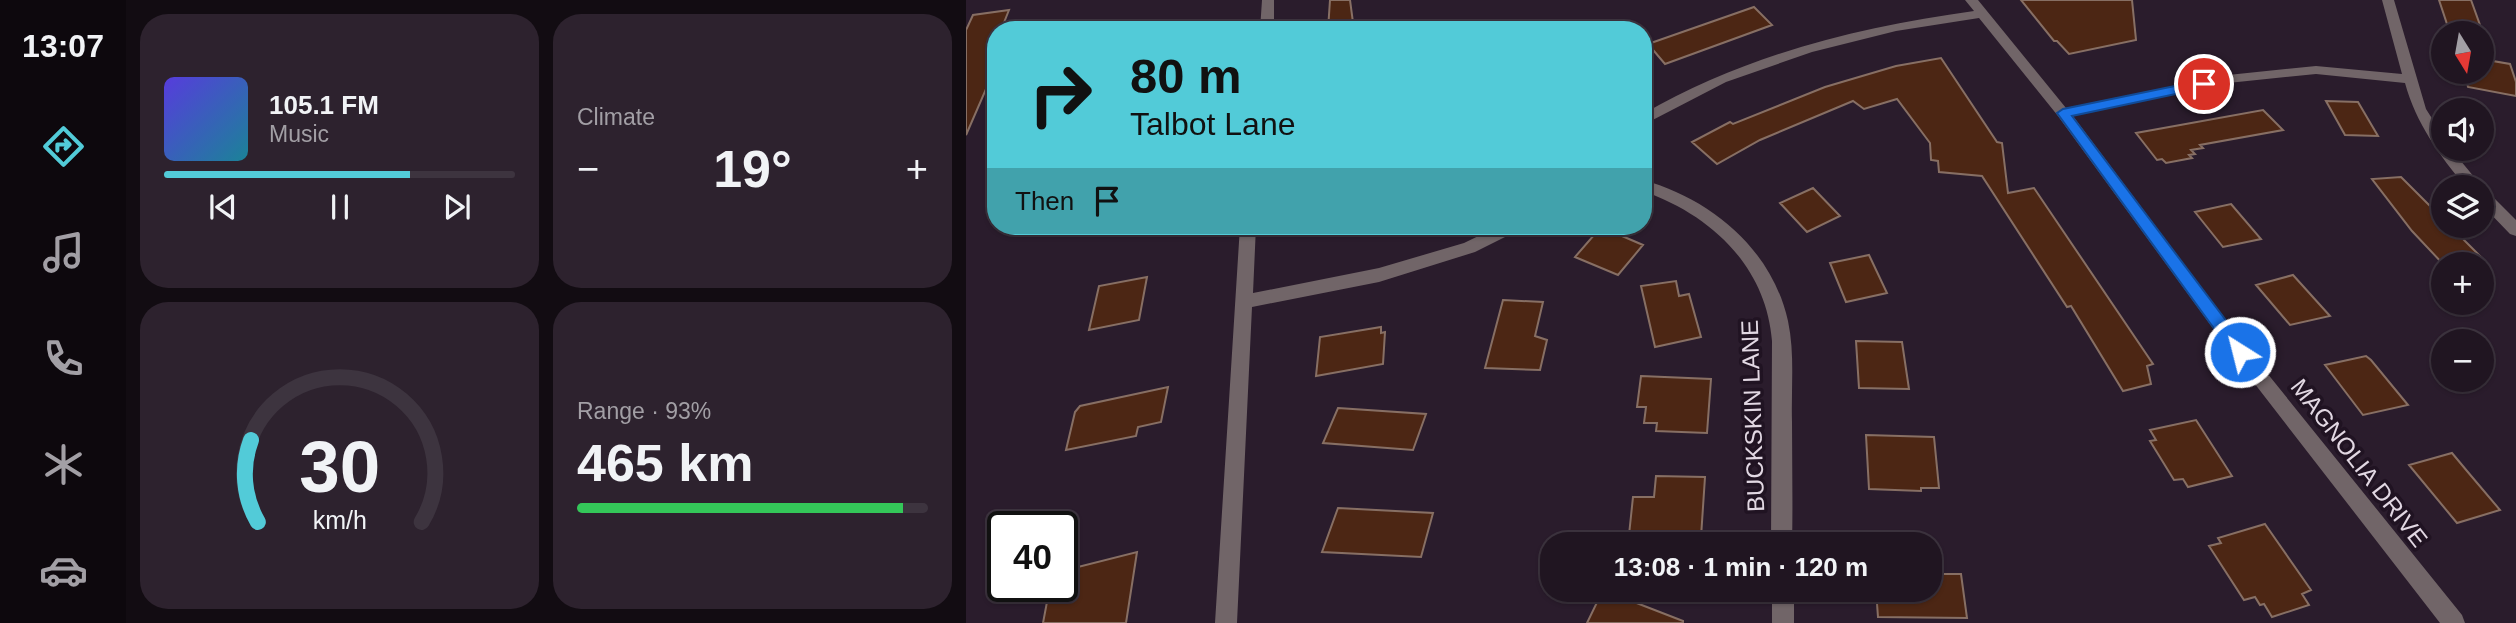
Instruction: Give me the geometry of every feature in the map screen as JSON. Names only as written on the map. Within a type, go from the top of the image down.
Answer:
[{"type":"street","points":[[1267,21],[1268,0]]},
{"type":"street","name":"MAGNOLIA DRIVE","points":[[1971,0],[2063,113],[2240,352],[2454,623]]},
{"type":"street","points":[[2388,0],[2418,109],[2446,153],[2464,175]]},
{"type":"street","points":[[1652,115],[1689,94],[1792,53],[1925,21],[1983,14]]},
{"type":"street","points":[[2063,113],[2228,79],[2303,71],[2408,79]]},
{"type":"street","name":"BUCKSKIN LANE","points":[[1652,187],[1674,194],[1710,214],[1735,236],[1757,269],[1777,313],[1782,366],[1783,532]]},
{"type":"street","points":[[2494,208],[2516,230]]},
{"type":"street","points":[[1226,623],[1247,235]]},
{"type":"street","points":[[1242,302],[1379,275],[1469,248],[1495,235]]},
{"type":"street","points":[[1783,602],[1783,623]]},
{"type":"building","points":[[1330,0],[1350,0],[1353,21],[1329,21]]},
{"type":"building","points":[[2021,0],[2132,0],[2136,40],[2069,54],[2054,41]]},
{"type":"building","points":[[2439,0],[2471,0],[2479,21],[2446,21]]},
{"type":"building","points":[[1754,7],[1772,25],[1665,64],[1652,49],[1652,43]]},
{"type":"building","points":[[1009,10],[1005,21],[987,21],[987,89],[966,135],[966,30],[973,15]]},
{"type":"building","points":[[1941,58],[1997,142],[2002,143],[2008,193],[2034,188],[2153,364],[2147,366],[2151,384],[2123,391],[2071,306],[2067,307],[1982,176],[1939,172],[1938,161],[1931,160],[1930,143],[1897,99],[1864,109],[1853,101],[1760,140],[1717,164],[1692,142],[1730,122],[1733,124],[1825,87],[1896,66]]},
{"type":"building","points":[[2494,61],[2510,64],[2516,82],[2516,96],[2468,87],[2467,84],[2494,84]]},
{"type":"building","points":[[2326,101],[2358,102],[2378,136],[2345,135]]},
{"type":"building","points":[[2263,110],[2283,130],[2200,145],[2203,148],[2191,150],[2195,154],[2189,155],[2192,158],[2166,163],[2162,159],[2157,160],[2136,133]]},
{"type":"building","points":[[2401,177],[2431,207],[2431,238],[2462,238],[2476,252],[2432,252],[2372,179]]},
{"type":"building","points":[[1813,188],[1840,216],[1807,232],[1780,203]]},
{"type":"building","points":[[2231,204],[2261,239],[2223,247],[2195,212]]},
{"type":"building","points":[[1594,235],[1620,235],[1643,245],[1618,275],[1575,257]]},
{"type":"building","points":[[1869,255],[1887,293],[1846,302],[1830,263]]},
{"type":"building","points":[[2293,275],[2330,316],[2290,325],[2256,285]]},
{"type":"building","points":[[1147,277],[1139,320],[1089,330],[1099,286]]},
{"type":"building","points":[[1676,281],[1679,296],[1689,294],[1701,337],[1655,347],[1641,286]]},
{"type":"building","points":[[1503,300],[1543,302],[1535,336],[1547,340],[1540,370],[1485,368]]},
{"type":"building","points":[[1381,327],[1381,333],[1385,332],[1383,364],[1316,376],[1320,337]]},
{"type":"building","points":[[1856,341],[1902,342],[1909,389],[1859,388]]},
{"type":"building","points":[[2366,356],[2408,405],[2363,415],[2325,365]]},
{"type":"building","points":[[1641,376],[1711,379],[1707,433],[1656,431],[1657,423],[1644,423],[1646,407],[1637,407]]},
{"type":"building","points":[[1168,387],[1161,422],[1138,427],[1136,436],[1066,450],[1075,412],[1080,406]]},
{"type":"building","points":[[1338,408],[1426,414],[1413,450],[1323,443]]},
{"type":"building","points":[[2196,420],[2232,476],[2188,487],[2183,479],[2174,480],[2150,441],[2156,440],[2150,430]]},
{"type":"building","points":[[1866,435],[1934,437],[1939,488],[1921,488],[1921,491],[1869,489]]},
{"type":"building","points":[[2452,453],[2500,510],[2457,523],[2409,465]]},
{"type":"building","points":[[1656,476],[1705,477],[1701,532],[1629,532],[1633,497],[1654,497]]},
{"type":"building","points":[[1338,508],[1433,513],[1421,557],[1322,552]]},
{"type":"building","points":[[2265,524],[2311,590],[2302,594],[2309,605],[2272,617],[2264,604],[2260,605],[2255,597],[2244,600],[2209,546],[2221,543],[2218,538]]},
{"type":"building","points":[[1137,552],[1126,623],[1043,623],[1047,602],[1078,602],[1078,567]]},
{"type":"building","points":[[1942,574],[1961,574],[1967,618],[1878,617],[1877,602],[1942,602]]},
{"type":"building","points":[[1597,602],[1634,602],[1683,621],[1683,623],[1587,623]]},
{"type":"route","points":[[2204,84],[2063,113],[2240,352]]}]
